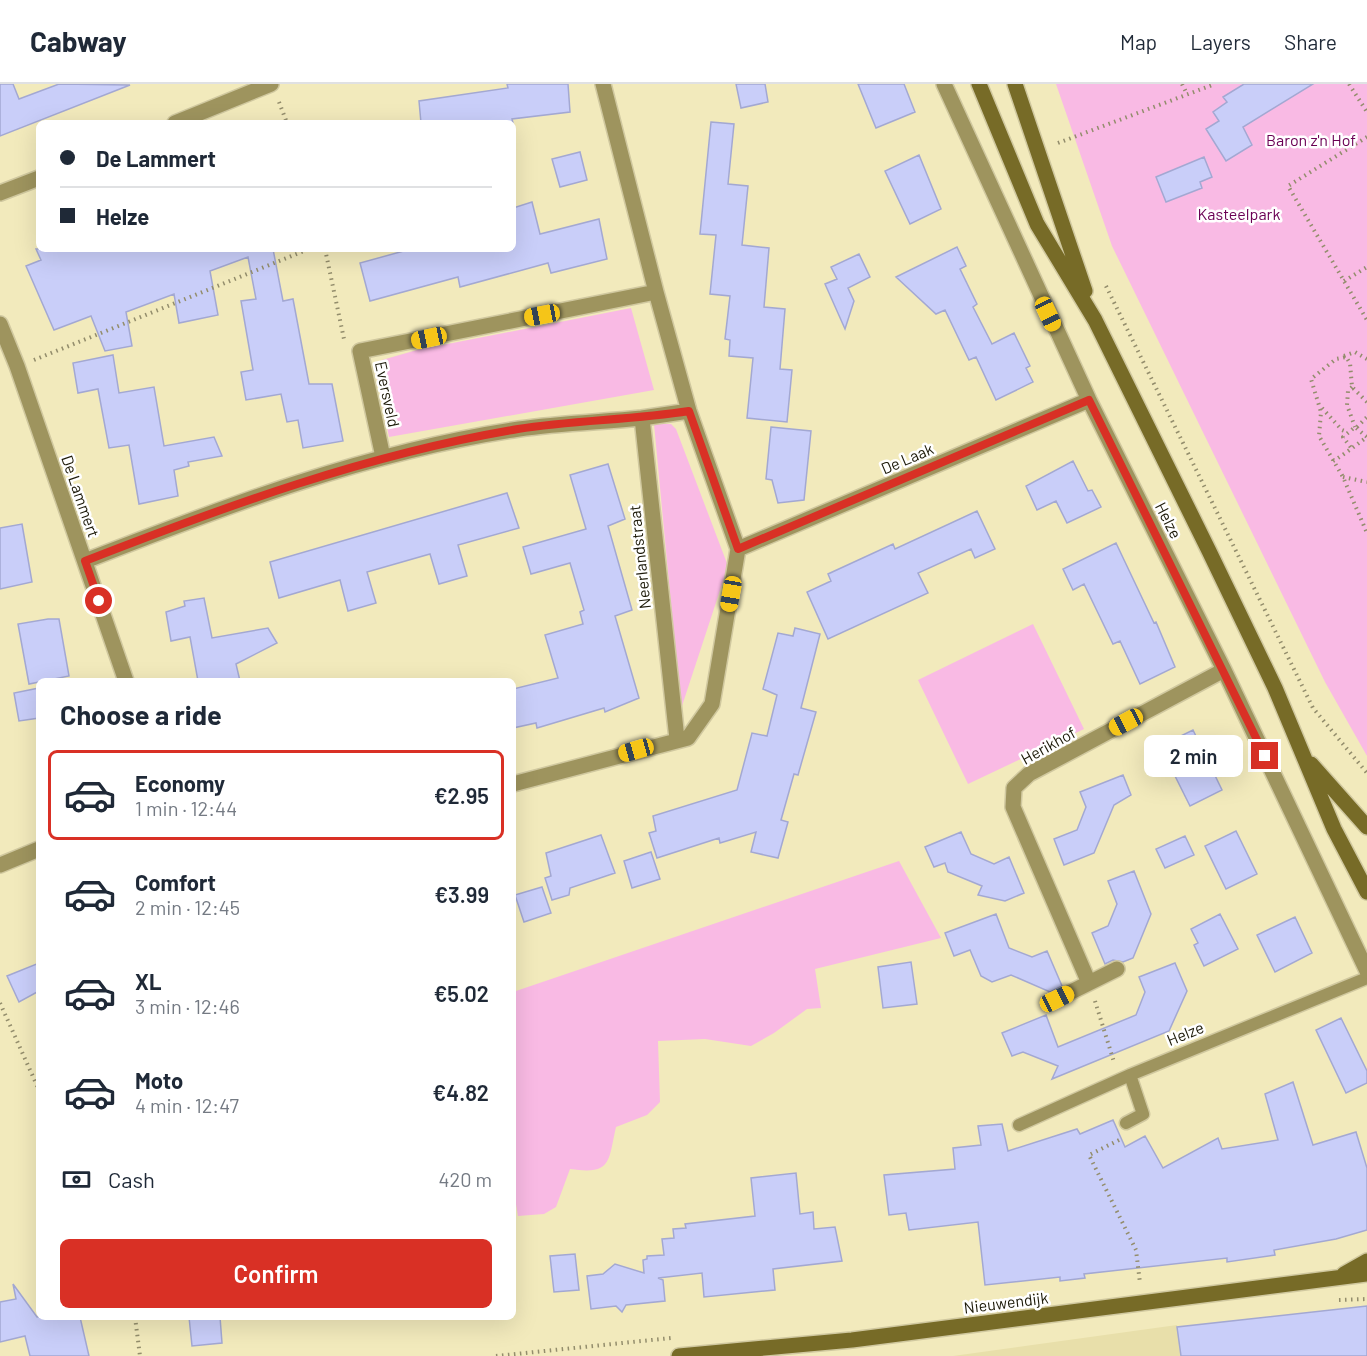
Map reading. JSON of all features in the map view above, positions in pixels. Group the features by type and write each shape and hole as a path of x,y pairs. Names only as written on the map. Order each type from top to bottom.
{"main road":[{"name":"Helze","path":"979,84 1037,225 1095,320 1215,561 1334,829 1367,892"},
{"name":"Helze","path":"1015,84 1095,320"},
{"name":"Helze","path":"1303,755 1367,827"},
{"name":"Nieuwendijk","path":"1338,1278 1367,1261"},
{"name":"Nieuwendijk","path":"679,1356 852,1340 1367,1274"}],"street":[{"path":"182,120 272,84"},
{"path":"516,783 677,739 688,738 712,704 738,549 689,411 603,84"},
{"name":"Helze","path":"944,84 1089,400 1224,670 1367,971"},
{"path":"0,194 36,179"},
{"name":"Eversveld","path":"382,457 360,351 656,292"},
{"name":"De Lammert","path":"0,324 17,366 125,678"},
{"name":"De Laak","path":"738,549 1089,400"},
{"path":"85,561 220,508 382,457 519,429 642,418 689,411"},
{"name":"Neerlandstraat","path":"642,418 677,739"},
{"name":"Herikhof","path":"1089,983 1013,807 1014,788 1029,774 1224,670"},
{"path":"0,865 36,850"},
{"path":"1057,999 1118,969"}],"lane":[{"name":"Helze","path":"1019,1125 1125,1078 1367,978"},
{"path":"1125,1078 1143,1114 1126,1123"}],"path":[{"path":"1182,84 1187,94"},
{"path":"1062,154 1058,143 1215,84"},
{"path":"1349,84 1367,112"},
{"path":"1367,137 1288,186 1367,320"},
{"path":"17,366 302,252"},
{"path":"326,252 344,343 360,351"},
{"path":"1344,281 1367,267"},
{"path":"1105,283 1313,708 1367,773"},
{"path":"1367,359 1355,352 1341,356 1311,379 1321,412 1319,436 1343,477 1367,534"},
{"path":"1341,356 1349,358 1352,387 1367,402"},
{"path":"1333,460 1367,437 1356,427 1347,405 1348,391 1352,387"},
{"path":"1318,398 1328,416 1347,432"},
{"path":"1352,449 1343,437 1367,417"},
{"path":"1343,477 1367,482"},
{"path":"1089,983 1125,1078"},
{"path":"0,1003 36,1083"},
{"path":"1126,1123 1128,1136 1089,1155 1136,1250 1140,1287"},
{"path":"135,1320 140,1356"}],"shaded area":[{"path":"1177,1325 1182,1356 953,1356"}],"green space":[{"name":"Kasteelpark","path":"1056,84 1367,84 1367,756 1325,682 1112,246"},
{"path":"631,308 654,390 389,437 375,369 382,360 417,350"},
{"path":"654,424 671,424 676,429 728,566 681,709"},
{"path":"1033,624 1084,729 968,784 918,680"},
{"path":"899,861 941,938 815,969 821,1008 807,1009 774,1033 751,1046 705,1039 658,1041 660,1102 647,1115 616,1127 609,1157 601,1168 570,1169 556,1207 544,1214 518,1216 516,1204 516,991"}],"building":[{"path":"0,84 13,84 19,99 59,84 130,85 36,120 0,136"},
{"path":"507,84 568,84 570,112 512,120 421,120 419,101 508,88"},
{"path":"736,84 765,84 768,102 741,108"},
{"path":"858,84 904,84 915,112 876,128"},
{"path":"1244,84 1313,84 1243,127 1252,145 1226,161 1206,129 1219,121 1213,112 1227,102 1223,97"},
{"path":"711,122 734,124 728,184 748,186 742,245 769,248 764,307 785,309 780,369 792,370 787,422 747,418 753,358 729,356 730,340 725,339 730,296 710,294 716,235 700,234"},
{"path":"580,152 587,180 560,187 552,159"},
{"path":"919,155 941,209 910,224 885,171"},
{"path":"1204,157 1212,177 1200,182 1202,188 1166,202 1156,177"},
{"path":"532,202 540,234 599,219 607,259 551,273 548,263 460,287 458,277 370,301 360,263 400,252 516,252 516,207"},
{"path":"957,247 966,266 960,269 977,304 973,307 992,344 1014,333 1030,366 1026,368 1033,382 996,400 976,357 969,360 945,310 936,314 896,277"},
{"path":"37,252 274,252 283,301 293,299 309,384 332,384 343,441 303,448 298,420 287,422 281,394 246,400 241,372 253,370 241,301 256,299 248,257 210,271 218,315 179,323 174,294 126,312 132,346 105,351 91,316 54,330 26,266 41,260"},
{"path":"859,254 870,277 848,288 854,301 845,329 825,284 837,279 831,267"},
{"path":"113,355 119,393 154,387 164,446 214,437 222,456 188,462 189,466 174,470 178,496 139,504 129,445 109,448 98,389 78,393 73,363"},
{"path":"771,427 811,431 804,500 778,503 772,480 766,479"},
{"path":"1073,461 1088,491 1092,490 1101,507 1067,523 1056,501 1037,510 1026,486"},
{"path":"608,464 625,519 608,526 632,610 615,616 639,698 605,712 604,708 537,728 536,723 516,727 516,688 558,678 545,635 583,624 580,612 584,610 570,563 531,574 523,547 586,529 570,475"},
{"path":"507,493 519,528 458,545 467,576 439,584 430,554 367,572 376,603 348,611 340,580 279,598 270,562"},
{"path":"977,511 995,549 975,558 971,549 918,573 928,593 828,639 807,592 831,581 828,574 893,544 895,549"},
{"path":"22,524 32,582 0,589 0,528"},
{"path":"1116,543 1154,623 1156,622 1175,667 1140,684 1120,641 1113,644 1084,584 1073,590 1063,569"},
{"path":"204,598 212,638 268,628 277,643 236,664 239,678 197,678 190,637 171,641 166,612 185,606 184,601"},
{"path":"59,619 69,676 36,678 36,683 29,684 18,624"},
{"path":"795,628 820,634 801,708 816,712 798,775 794,774 781,820 788,822 778,858 751,852 756,832 720,843 719,838 657,858 649,833 656,831 653,816 737,790 752,733 767,736 777,695 763,689 778,633 793,636"},
{"path":"36,689 36,718 19,721 14,693"},
{"path":"1193,730 1222,790 1190,806 1160,746"},
{"path":"1123,775 1131,795 1114,805 1094,853 1064,865 1054,839 1077,830 1086,807 1080,792"},
{"path":"1236,831 1257,874 1226,889 1205,846"},
{"path":"961,832 971,854 994,864 1009,857 1024,893 1005,901 978,895 982,886 948,872 945,863 934,867 925,847"},
{"path":"601,835 615,873 570,888 569,895 552,900 545,878 551,876 546,853"},
{"path":"1185,836 1194,855 1165,868 1156,849"},
{"path":"651,852 660,879 632,888 624,861"},
{"path":"1134,871 1151,914 1133,958 1123,962 1113,960 1105,964 1092,933 1108,926 1117,904 1108,881"},
{"path":"542,887 551,913 524,922 516,895"},
{"path":"996,914 1009,948 1032,957 1047,951 1062,986 1050,992 1011,975 992,982 981,976 970,950 954,956 945,933"},
{"path":"1220,914 1238,949 1204,966 1194,945 1198,943 1191,929"},
{"path":"1295,917 1312,953 1275,972 1257,935"},
{"path":"911,962 917,1004 883,1008 878,967"},
{"path":"1175,963 1187,991 1169,1031 1052,1079 1058,1066 1023,1052 1012,1056 1002,1033 1046,1015 1058,1047 1136,1015 1145,992 1139,977"},
{"path":"36,964 36,993 19,1002 7,976"},
{"path":"1341,1018 1367,1071 1367,1083 1346,1093 1316,1030"},
{"path":"1293,1082 1313,1145 1356,1132 1367,1168 1367,1230 1336,1239 1274,1250 1275,1255 1227,1262 1227,1258 1084,1274 1085,1278 1060,1281 1060,1277 985,1285 978,1222 909,1230 906,1213 889,1215 884,1175 955,1169 953,1148 981,1145 978,1126 1002,1124 1008,1151 1077,1129 1080,1134 1113,1120 1125,1147 1145,1136 1163,1168 1218,1138 1222,1149 1278,1140 1265,1094"},
{"path":"796,1173 800,1214 813,1212 814,1229 835,1227 842,1261 773,1269 775,1290 704,1297 702,1273 658,1278 663,1280 665,1301 626,1305 622,1312 616,1306 591,1309 587,1276 603,1274 615,1264 644,1273 643,1260 647,1259 647,1256 664,1255 662,1239 674,1238 673,1229 686,1228 685,1224 755,1216 751,1178"},
{"path":"575,1254 579,1290 554,1292 550,1256"},
{"path":"13,1284 36,1316 36,1320 81,1320 89,1356 30,1356 25,1336 0,1342 0,1302 16,1299"},
{"path":"1367,1306 1367,1356 1181,1356 1177,1327"},
{"path":"189,1320 220,1320 222,1343 192,1346"}],"route":[{"path":"99,601 85,561 220,508 382,457 519,429 642,418 689,411 738,549 1089,400 1265,756"}],"park label":[{"name":"Baron z'n Hof","path":"1311,139"}]}
